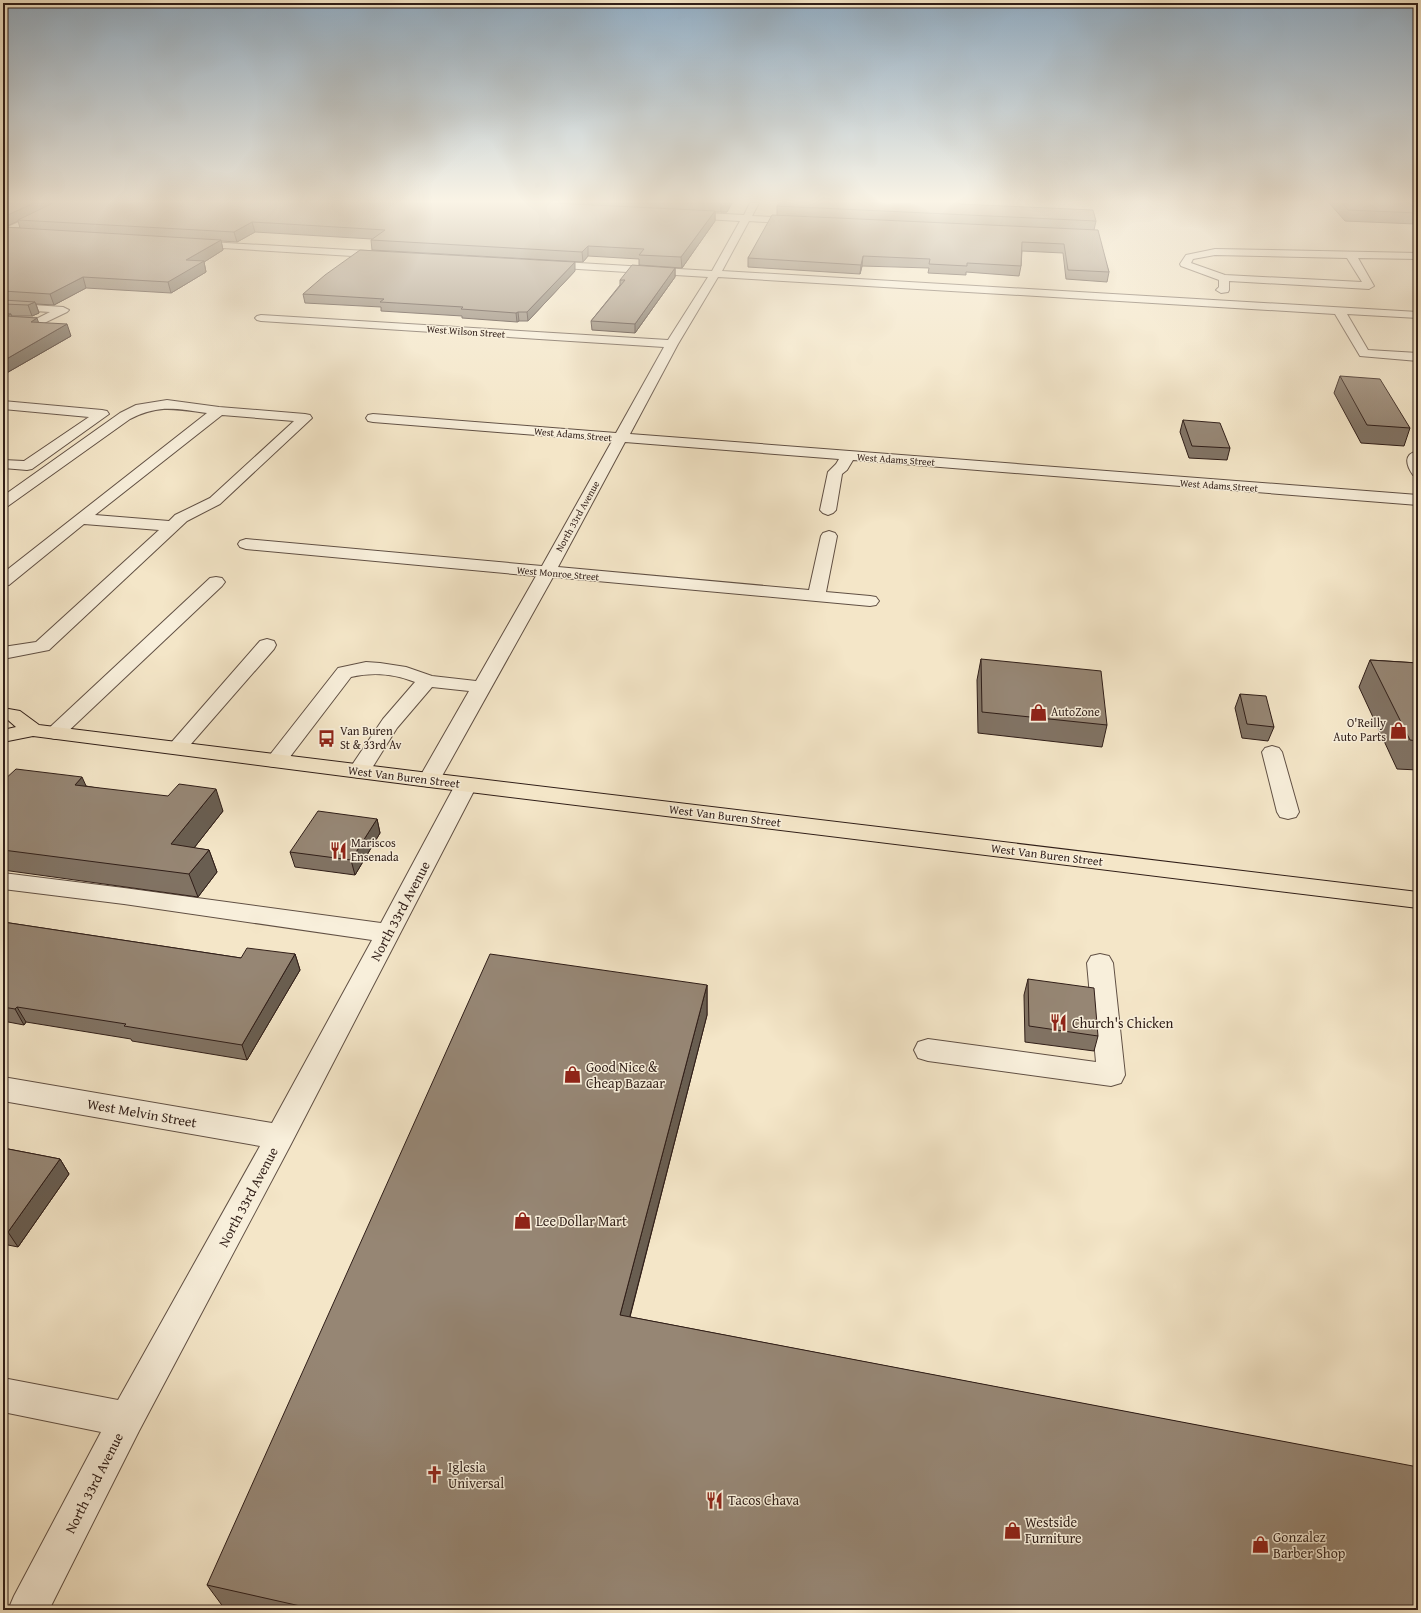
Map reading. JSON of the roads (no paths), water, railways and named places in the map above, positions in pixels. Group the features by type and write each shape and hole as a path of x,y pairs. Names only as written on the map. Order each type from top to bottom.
{"main road":[{"name":"West Van Buren Street","path":"3,714 13,715 33,730"},
{"name":"West Van Buren Street","path":"3,736 33,730 466,785 1418,900"}],"street":[{"name":"North 33rd Avenue","path":"429,780 547,572 672,344 712,278"},
{"path":"788,278 1418,315"},
{"path":"1208,303 1208,293 1224,290 1224,278"},
{"path":"1229,278 1369,286 1365,278"},
{"path":"3,306 63,310 40,322 3,320"},
{"path":"1338,310 1364,353 1418,357"},
{"name":"West Wilson Street","path":"261,318 672,344"},
{"path":"1346,323 1360,323"},
{"path":"3,503 125,416 141,408 167,404 219,411 305,418 215,501 181,518 42,646 3,653"},
{"path":"3,405 102,414 27,466 3,464"},
{"path":"3,581 194,429 219,411"},
{"name":"West Adams Street","path":"373,418 1418,500"},
{"path":"1418,455 1414,458 1414,465 1418,472"},
{"path":"828,510 835,472 842,467 848,456"},
{"path":"82,519 172,526"},
{"path":"816,597 829,536"},
{"name":"West Monroe Street","path":"246,544 870,601"},
{"path":"55,733 216,582"},
{"path":"177,748 267,645"},
{"path":"276,761 345,672 366,668 420,676 427,681 482,687"},
{"path":"359,771 388,725 407,700 427,681"},
{"path":"1272,752 1288,812"},
{"name":"North 33rd Avenue","path":"28,1610 127,1419 280,1137 466,785"},
{"path":"3,880 388,933"},
{"path":"928,1050 1111,1075 1100,963"},
{"name":"West Melvin Street","path":"3,1089 280,1137"},
{"path":"3,1395 127,1419"}],"place":[{"name":"AutoZone","path":"1038,712"},
{"name":"O'Reilly Auto Parts","path":"1399,730"},
{"name":"Van Buren St & 33rd Av","path":"327,738"},
{"name":"Mariscos Ensenada","path":"338,850"},
{"name":"Church's Chicken","path":"1059,1023"},
{"name":"Good Nice & Cheap Bazaar","path":"573,1075"},
{"name":"Lee Dollar Mart","path":"523,1221"},
{"name":"Iglesia Universal","path":"435,1475"},
{"name":"Tacos Chava","path":"715,1500"},
{"name":"Westside Furniture","path":"1012,1530"},
{"name":"Gonzalez Barber Shop","path":"1260,1545"}]}
